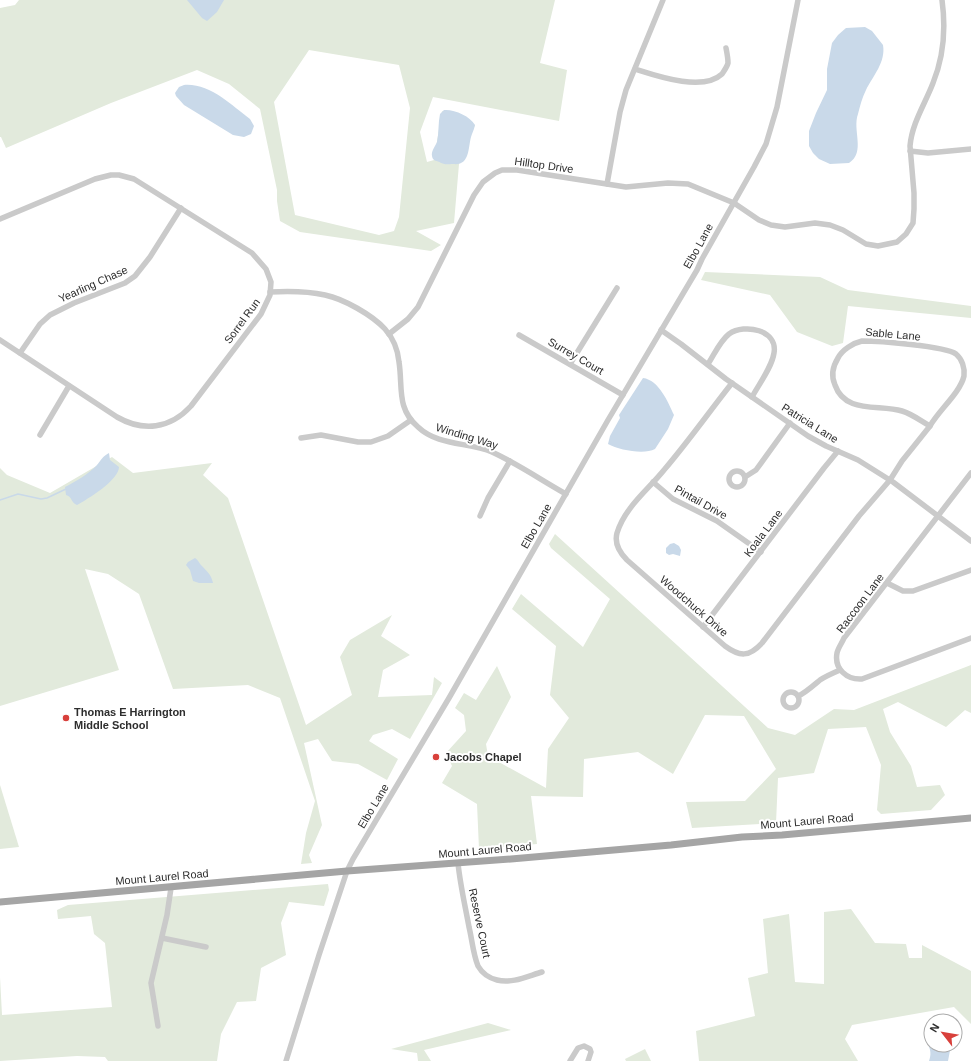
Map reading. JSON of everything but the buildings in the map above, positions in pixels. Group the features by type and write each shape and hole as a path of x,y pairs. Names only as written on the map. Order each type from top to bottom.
{"main road":[{"name":"Mount Laurel Road","path":"0,902 971,818"}],"street":[{"path":"607,184 626,90 663,0"},
{"name":"Elbo Lane","path":"286,1061 319,955 347,871 353,859 496,618 623,395 697,270 760,156 770,132 777,107 798,0"},
{"name":"Hilltop Drive","path":"389,334 408,319 418,307 478,188 488,176 510,170 626,187 668,182 694,185 734,203 759,220 771,225 785,227 823,224 837,228 860,241 872,245 891,244 897,242 906,234 913,223 914,193 910,151 912,131 934,82 943,48 945,34 942,0"},
{"path":"635,69 672,79 696,82 708,81 718,77 726,69 728,62 726,48"},
{"path":"910,151 928,153 971,149"},
{"name":"Sorrel Run","path":"0,219 95,179 111,175 119,175 134,179 246,249 257,257 266,269 271,282 268,302 261,314 191,406 181,415 169,422 149,427 129,423 106,411 0,340"},
{"name":"Yearling Chase","path":"20,353 40,324 50,315 74,303 125,283 135,276 150,257 180,208"},
{"path":"570,364 617,288"},
{"name":"Winding Way","path":"270,292 326,295 338,298 369,316 385,328 389,334 398,357 402,403 411,420 423,431 436,438 484,449 510,461 566,494"},
{"name":"Patricia Lane","path":"661,330 732,383 814,440 864,464 890,480 971,541"},
{"path":"708,364 725,338 732,332 752,330 763,332 768,335 774,344 774,355 770,365 752,396"},
{"name":"Surrey Court","path":"519,335 623,395"},
{"name":"Sable Lane","path":"890,480 902,461 930,426 956,392 962,381 964,369 959,357 955,353 938,349 862,341 856,342 839,355 833,370 833,381 837,390 844,399 860,406 904,411 930,426"},
{"name":"Woodchuck Drive","path":"732,383 678,454 636,501 622,524 616,538 618,547 627,560 703,627 734,652 744,654 754,651 766,639 859,516 890,480"},
{"path":"40,435 69,386"},
{"path":"301,438 321,434 358,442 371,442 388,436 411,420"},
{"path":"745,477 756,470 790,423"},
{"name":"Koala Lane","path":"703,627 838,451"},
{"path":"480,516 488,498 510,461"},
{"name":"Raccoon Lane","path":"840,670 837,653 841,643 971,473"},
{"name":"Pintail Drive","path":"653,482 673,499 717,521 760,552"},
{"path":"887,583 903,592 913,591 971,570"},
{"path":"798,696 822,679 840,670 847,676 862,679 971,638"},
{"name":"Reserve Court","path":"458,863 466,912 476,960 480,969 491,978 503,981 512,981 542,972"},
{"path":"158,1026 152,982 167,915 171,888"},
{"path":"162,938 206,947"},
{"path":"570,1061 578,1048 584,1046 590,1049 591,1052 588,1061"}],"shaded area":[{"path":"19,0 555,0 540,63 567,70 559,121 433,97 420,132 427,162 434,160 442,111 475,125 459,164 454,223 416,231 441,245 431,251 300,232 280,221 277,190 260,109 229,84 197,70 111,103 6,148 0,137 0,8 15,5","holes":["309,50 399,65 410,108 399,217 394,231 379,235 295,215 274,102"]},
{"path":"705,272 820,277 848,290 971,306 971,318 848,306 843,343 832,346 797,332 770,295 701,280"},
{"path":"112,457 133,473 212,463 203,475 228,498 306,725 352,695 340,657 350,640 392,615 381,636 410,655 383,670 378,697 432,695 434,677 442,683 410,739 392,729 373,735 369,741 398,759 387,780 358,764 332,761 318,739 304,743 322,825 309,855 312,863 301,864 306,833 315,801 280,698 248,685 173,689 139,594 108,574 85,569 119,670 0,706 0,468 7,475 50,493"},
{"path":"555,534 768,728 795,735 834,709 854,710 971,665 971,713 965,710 946,727 898,702 883,709 890,732 911,766 917,787 940,785 945,795 931,810 881,814 877,810 881,765 866,727 828,729 814,773 778,778 776,823 692,828 686,802 745,801 776,769 744,716 705,715 673,774 638,752 584,759 583,797 531,796 537,844 479,849 477,804 442,783 452,766 446,753 466,731 464,715 455,708 464,693 476,700 497,666 511,697 486,744 488,756 546,788 548,749 569,718 550,695 556,646 512,609 521,594 583,647 610,599 551,548 549,544"},
{"path":"0,785 19,847 0,849"},
{"path":"328,884 329,890 324,906 289,902 281,923 286,955 261,968 256,1001 237,1002 221,1034 217,1061 108,1061 105,1057 77,1056 0,1061 0,977 2,1015 112,1007 105,943 94,934 91,916 58,919 57,910 68,905"},
{"path":"851,909 875,943 906,944 909,958 922,958 922,945 971,971 971,1024 963,1016 963,1013 960,1013 954,1007 852,1025 845,1039 858,1061 699,1061 696,1031 755,1016 748,978 768,973 763,919 789,914 795,982 824,984 824,912"},
{"path":"488,1023 511,1030 424,1050 431,1061 418,1061 417,1053 391,1049"},
{"path":"645,1049 651,1061 626,1061 625,1059"}],"water":[{"path":"187,0 224,0 217,12 207,21 202,18"},
{"path":"865,27 872,31 883,45 883,57 862,99 856,127 858,140 857,153 849,163 830,164 819,159 813,153 809,146 809,131 827,90 827,69 832,43 846,28"},
{"path":"184,85 194,85 220,96 250,119 254,126 251,134 244,137 233,135 184,105 175,93 179,87"},
{"path":"444,110 461,114 475,125 467,155 463,162 459,164 444,164 434,160 433,158 432,152 438,139 440,114"},
{"path":"643,378 654,383 658,387 669,404 674,415 668,429 655,449 650,451 632,451 608,444 610,436 620,418 619,415"},
{"path":"109,453 110,460 119,467 114,478 95,494 77,505 75,504 66,495 65,487 90,471"},
{"path":"674,543 679,546 681,550 680,556 673,554 669,555 666,553 666,548 670,544"},
{"path":"195,558 209,574 213,583 199,583 193,581 190,570 186,565"},
{"path":"931,1053 950,1053 948,1061 929,1061"}],"waterway":[{"path":"0,500 18,494 41,499 47,498 66,489"}],"place":[{"name":"Thomas E Harrington Middle School","path":"66,718"},
{"name":"Jacobs Chapel","path":"436,757"}]}
